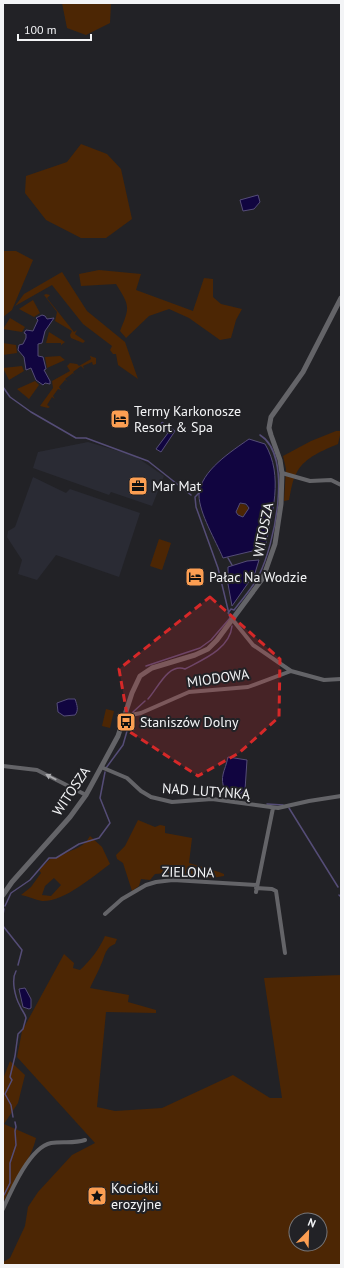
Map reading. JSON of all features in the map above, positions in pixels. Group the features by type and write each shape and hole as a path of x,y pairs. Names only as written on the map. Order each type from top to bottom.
{"street":[{"name":"WITOSZA","path":"3,894 70,817 86,795 118,736 132,693 140,676 147,670 195,655 208,649 217,640 263,578 272,558 281,504 282,473 269,428 271,417 303,372 341,298"},
{"path":"282,473 310,481 331,480 341,485"},
{"name":"MIODOWA","path":"232,619 253,645 291,671 324,680 341,679"},
{"name":"MIODOWA","path":"126,713 131,715 141,713 189,692 240,689 291,671"},
{"path":"3,766 38,770 86,795"},
{"name":"NAD LUTYNKĄ","path":"101,767 127,778 141,791 157,799 178,802 212,799 273,808 284,808 305,802 341,796"},
{"path":"256,888 273,808"},
{"name":"ZIELONA","path":"105,914 122,899 146,885 156,882 173,880 272,889 276,891 277,894 285,952"},
{"path":"3,1209 12,1189 31,1158 39,1150 51,1143 76,1143 85,1140"}],"highlighted area":[{"path":"210,597 280,659 279,717 239,753 198,776 130,732 119,669"}],"shaded area":[{"path":"62,3 111,3 110,23 86,35 67,28"},
{"path":"81,144 107,154 121,169 132,219 106,238 81,238 46,220 25,193 26,176 67,162"},
{"path":"258,195 260,202 254,209 243,211 240,200"},
{"path":"3,251 16,251 33,260 12,310 3,317"},
{"path":"99,270 141,274 136,290 193,311 204,278 213,279 213,297 221,304 242,309 236,320 231,338 220,340 189,318 169,309 149,316 126,338 120,331 126,317 127,307 124,297 116,284 81,286 79,274"},
{"path":"62,272 87,311 125,342 138,379 118,365 116,354 113,354 110,350 112,346 83,324 52,285 15,306 24,294"},
{"path":"44,295 50,295 47,298 74,332 77,330 75,334 85,341 83,343 71,338 70,335 72,331 55,321 57,312"},
{"path":"33,300 40,313 34,317 19,309"},
{"path":"42,315 47,319 54,318 45,331 42,343 38,344 38,356 43,357 46,369 44,370 50,381 50,384 45,383 43,385 36,380 31,368 26,370 24,357 18,350 19,345 23,344 26,338 26,334 24,333 26,330 33,331 38,320 36,318"},
{"path":"10,318 25,327 22,332 3,329"},
{"path":"49,332 65,342 61,345 61,343 46,343"},
{"path":"3,343 16,345 17,353 3,355"},
{"path":"60,356 65,360 47,368 45,357"},
{"path":"90,356 96,358 96,364 93,365 92,362 83,366 84,369 81,366 73,372 75,375 73,373 65,379 68,382 65,380 59,387 61,390 58,389 53,396 55,399 52,397 47,405 50,407 40,406 53,388 52,381 70,371 67,366 70,363 77,364 79,366 91,359"},
{"path":"22,366 24,371 9,380 3,368"},
{"path":"35,381 39,385 29,399 17,389"},
{"path":"162,422 175,431 161,452 156,449 168,433 159,427"},
{"path":"336,431 341,431 338,444 310,458 300,467 295,475 289,500 284,501 286,469 283,456 311,441"},
{"path":"249,439 265,444 271,456 274,469 275,495 265,548 223,558 205,518 199,495 205,478 218,462","holes":["240,503 246,504 249,508 243,517 238,515 236,512"]},
{"path":"88,442 135,456 164,476 152,506 111,492 109,495 33,468 38,452"},
{"path":"33,477 66,493 70,489 140,513 119,577 56,555 37,580 18,574 22,560 7,537 8,531 15,527"},
{"path":"244,504 247,505 247,515 240,516 237,515 236,508 237,505"},
{"path":"159,539 171,543 162,570 150,566"},
{"path":"259,560 255,573 232,606 228,584 228,567 247,561"},
{"path":"68,699 75,699 77,711 75,715 64,716 58,712 57,703"},
{"path":"106,709 114,711 110,728 102,726"},
{"path":"228,757 247,760 245,790 240,794 225,791 223,786 223,774"},
{"path":"138,820 155,827 160,825 165,826 165,833 192,838 189,863 219,872 224,874 224,876 212,878 176,875 172,877 168,873 155,874 150,880 141,879 139,886 132,891 123,863 117,859 116,855 125,846"},
{"path":"90,836 102,847 110,864 78,888 59,897 42,901 21,895 31,887 41,873 39,870 50,859 78,848","holes":["54,878 61,885 51,896 42,895 45,886"]},
{"path":"105,936 117,939 115,944 107,951 90,988 129,995 128,1002 156,1010 156,1013 106,1012 97,1107 115,1111 162,1108 233,1075 270,1098 282,1098 264,978 341,975 341,1265 3,1265 3,1262 10,1258 25,1226 28,1207 38,1192 72,1155 95,1143 17,1057 22,1031 64,954 74,963 73,968 80,970 100,945"},
{"path":"25,988 31,999 31,1008 29,1009 23,1007 19,989"},
{"path":"10,1061 25,1075 18,1103 4,1124 36,1138 26,1163 3,1203 3,1079"}],"waterway":[{"path":"3,387 10,397 31,412 76,438 86,438 148,461 191,495"},
{"path":"228,613 231,609 234,610 257,580 265,562 275,523 279,481 276,462 270,446 260,435"},
{"path":"146,666 200,648 211,640 230,618 218,568 196,507 195,497 199,493"},
{"path":"228,558 232,565"},
{"path":"148,699 168,673 179,668 185,669 207,658 221,647 230,634 232,626"},
{"path":"133,712 145,701"},
{"path":"106,768 123,745 131,717"},
{"path":"5,906 11,893 30,880 49,858 56,858 79,844 99,838 110,823 100,798 105,772"},
{"path":"267,804 283,805"},
{"path":"289,808 338,887"},
{"path":"3,915 4,909"},
{"path":"3,926 22,950 18,965"},
{"path":"13,1117 11,1105 5,1094 12,1080 10,1077 18,1034 23,1029 26,1018 15,993 14,979 16,971"},
{"path":"4,1195 10,1183 10,1163 16,1145 15,1122"}],"place":[{"name":"Termy Karkonosze Resort & Spa","path":"120,419"},
{"name":"Mar Mat","path":"138,486"},
{"name":"Pałac Na Wodzie","path":"195,577"},
{"name":"Staniszów Dolny","path":"126,722"},
{"name":"Kociołki erozyjne","path":"97,1196"}]}
